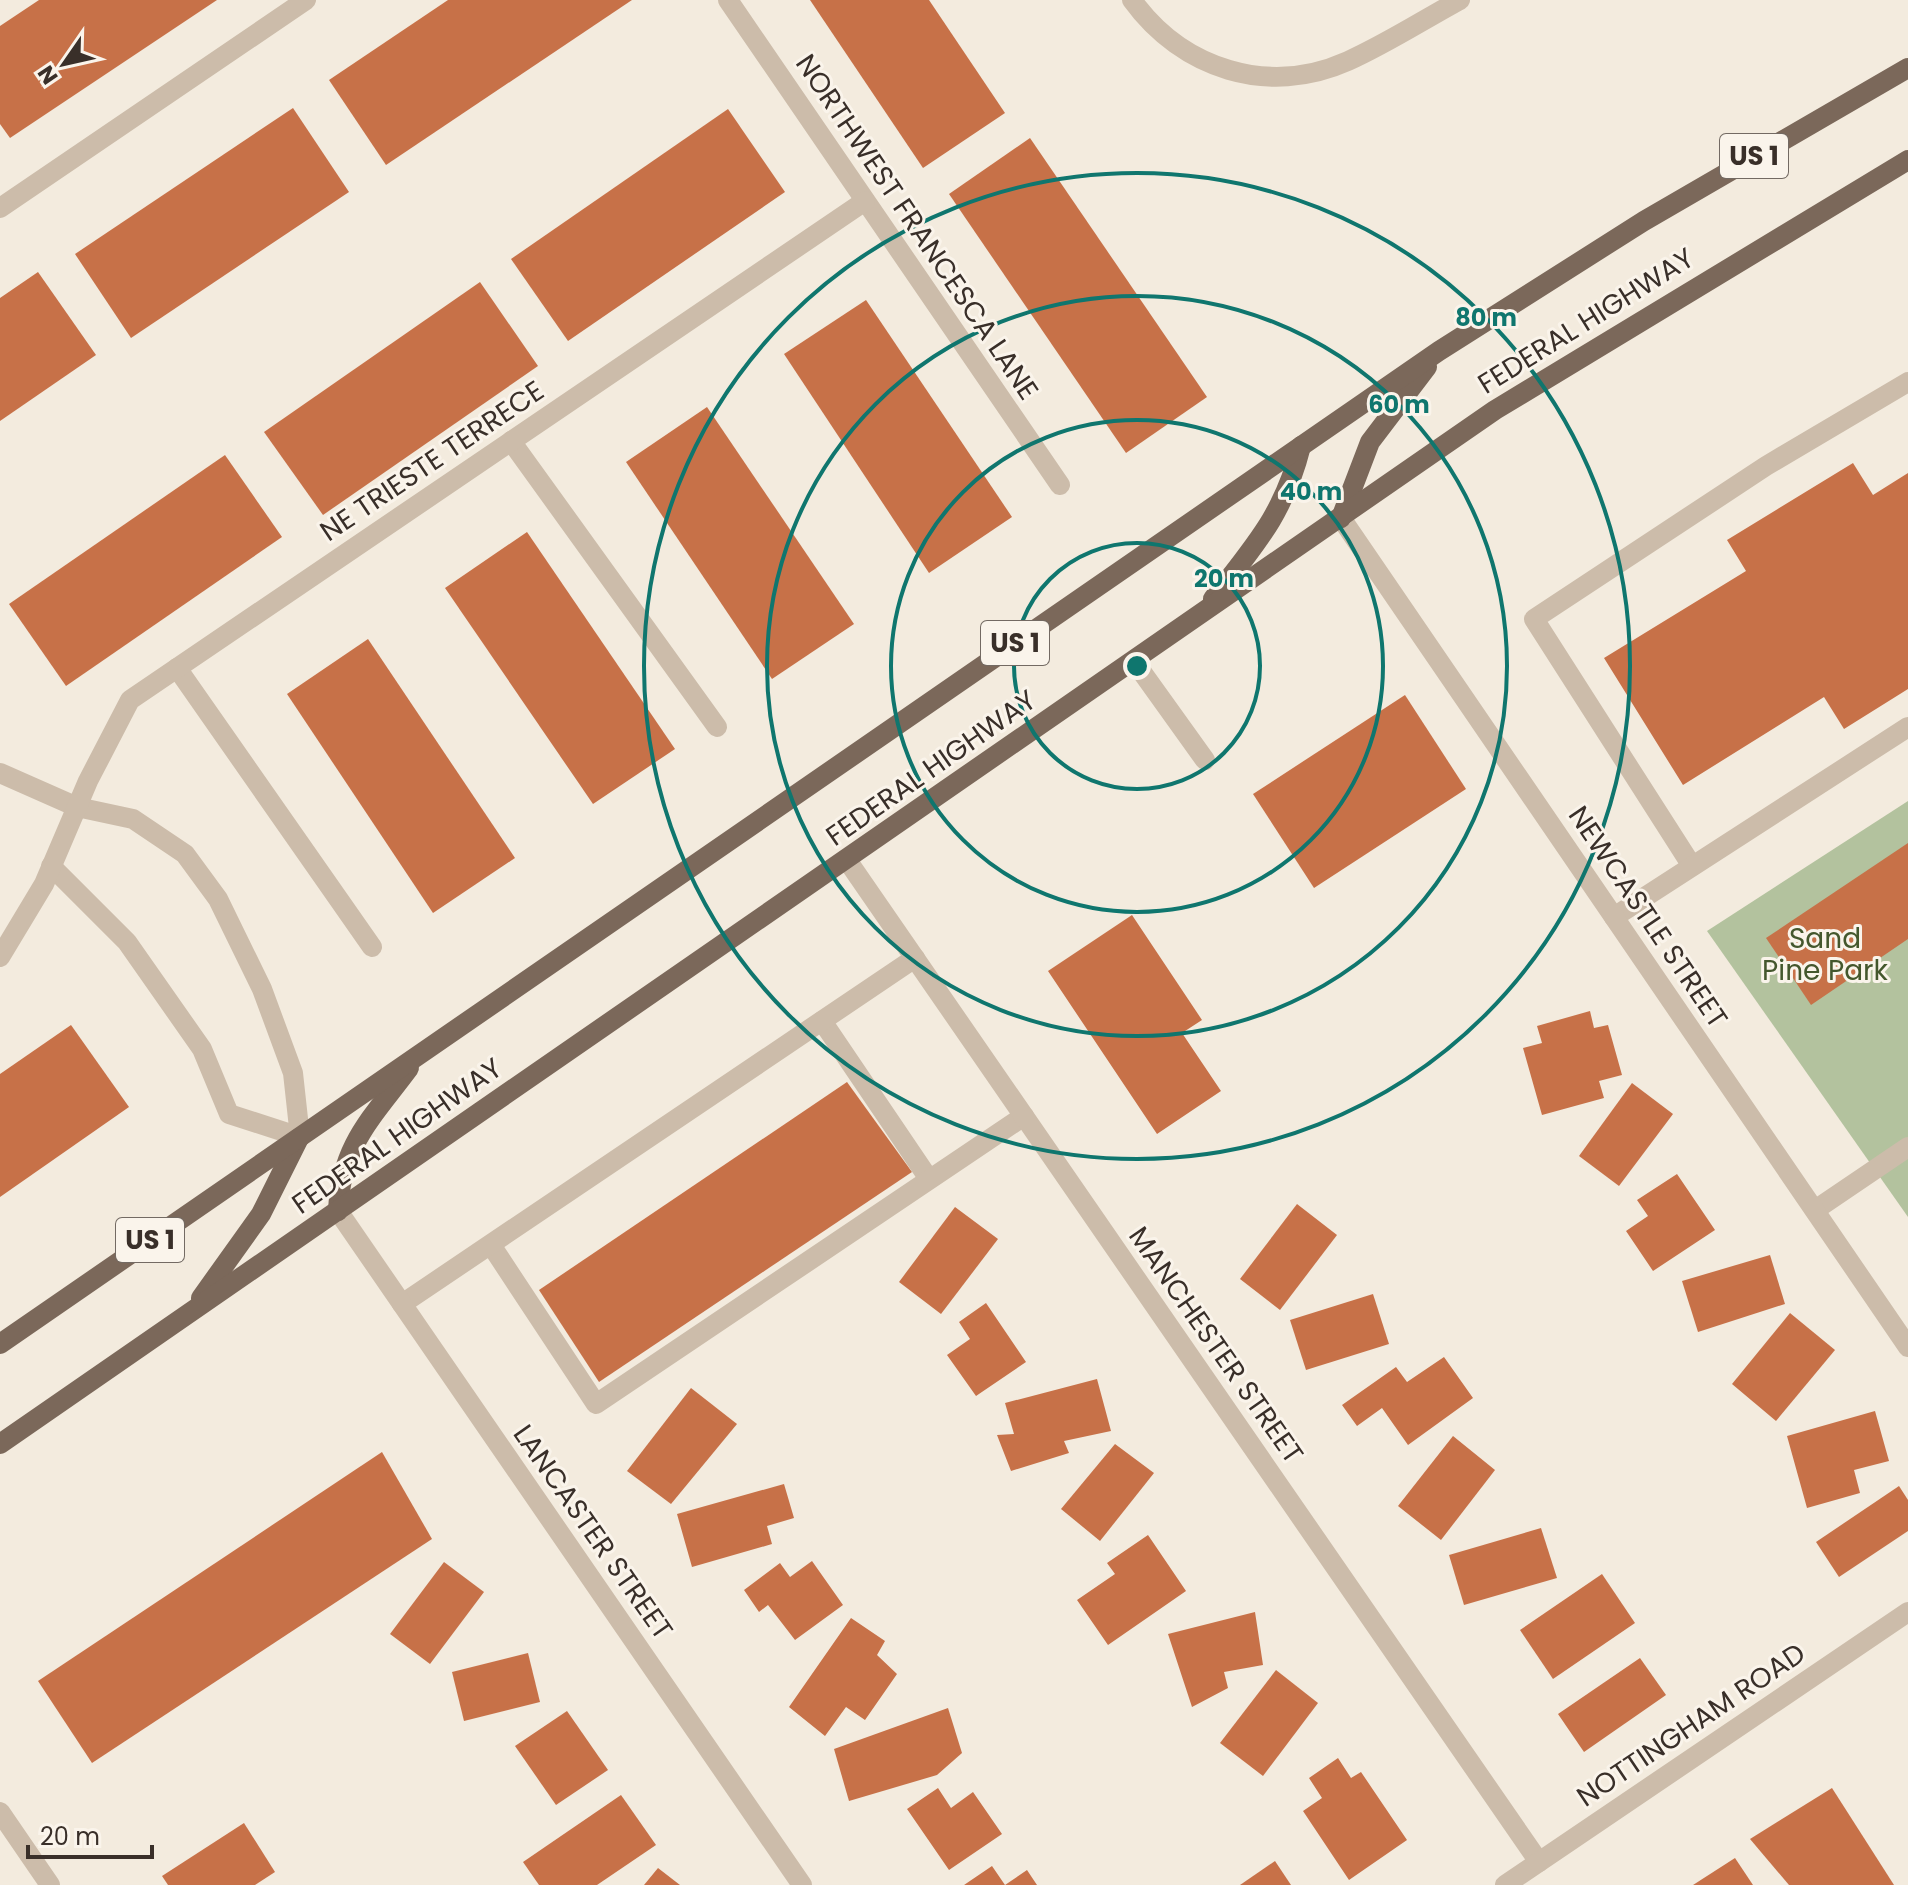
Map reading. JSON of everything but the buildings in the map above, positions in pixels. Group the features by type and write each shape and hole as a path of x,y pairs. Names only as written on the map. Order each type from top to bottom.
{"main road":[{"name":"FEDERAL HIGHWAY","path":"0,1344 1439,351 1644,221 1908,68"},
{"name":"FEDERAL HIGHWAY","path":"0,1444 1495,410 1908,160"},
{"path":"1341,518 1370,442 1439,351"},
{"path":"1201,615 1272,523 1290,487 1301,446"},
{"path":"338,1211 339,1178 351,1148 418,1055"},
{"path":"192,1311 261,1214 300,1137"}],"street":[{"path":"0,208 306,0"},
{"name":"NORTHWEST FRANCESCA LANE","path":"728,0 1060,485"},
{"path":"1132,0 1160,33 1192,56 1229,72 1269,78 1309,75 1347,62 1460,0"},
{"name":"NE TRIESTE TERRECE","path":"0,957 51,866 130,700 865,201"},
{"path":"1692,866 1534,619 1766,466 1908,382"},
{"path":"511,441 717,727"},
{"name":"NEWCASTLE STREET","path":"1341,518 1908,1347"},
{"path":"1134,661 1205,760"},
{"path":"177,668 372,947"},
{"path":"1614,917 1908,727"},
{"path":"0,773 77,807 133,819 185,854 218,899 262,989 293,1073 300,1137 229,1114 202,1049 127,942 51,866"},
{"name":"MANCHESTER STREET","path":"847,860 1539,1862"},
{"path":"402,1304 915,958"},
{"path":"822,1021 929,1179"},
{"path":"491,1245 596,1404 1024,1116"},
{"path":"1815,1210 1908,1147"},
{"name":"LANCASTER STREET","path":"338,1211 802,1885"},
{"name":"NOTTINGHAM ROAD","path":"1505,1885 1908,1612"},
{"path":"0,1812 50,1885"}],"green space":[{"name":"Sand Pine Park","path":"1908,801 1908,1217 1707,931"}]}
